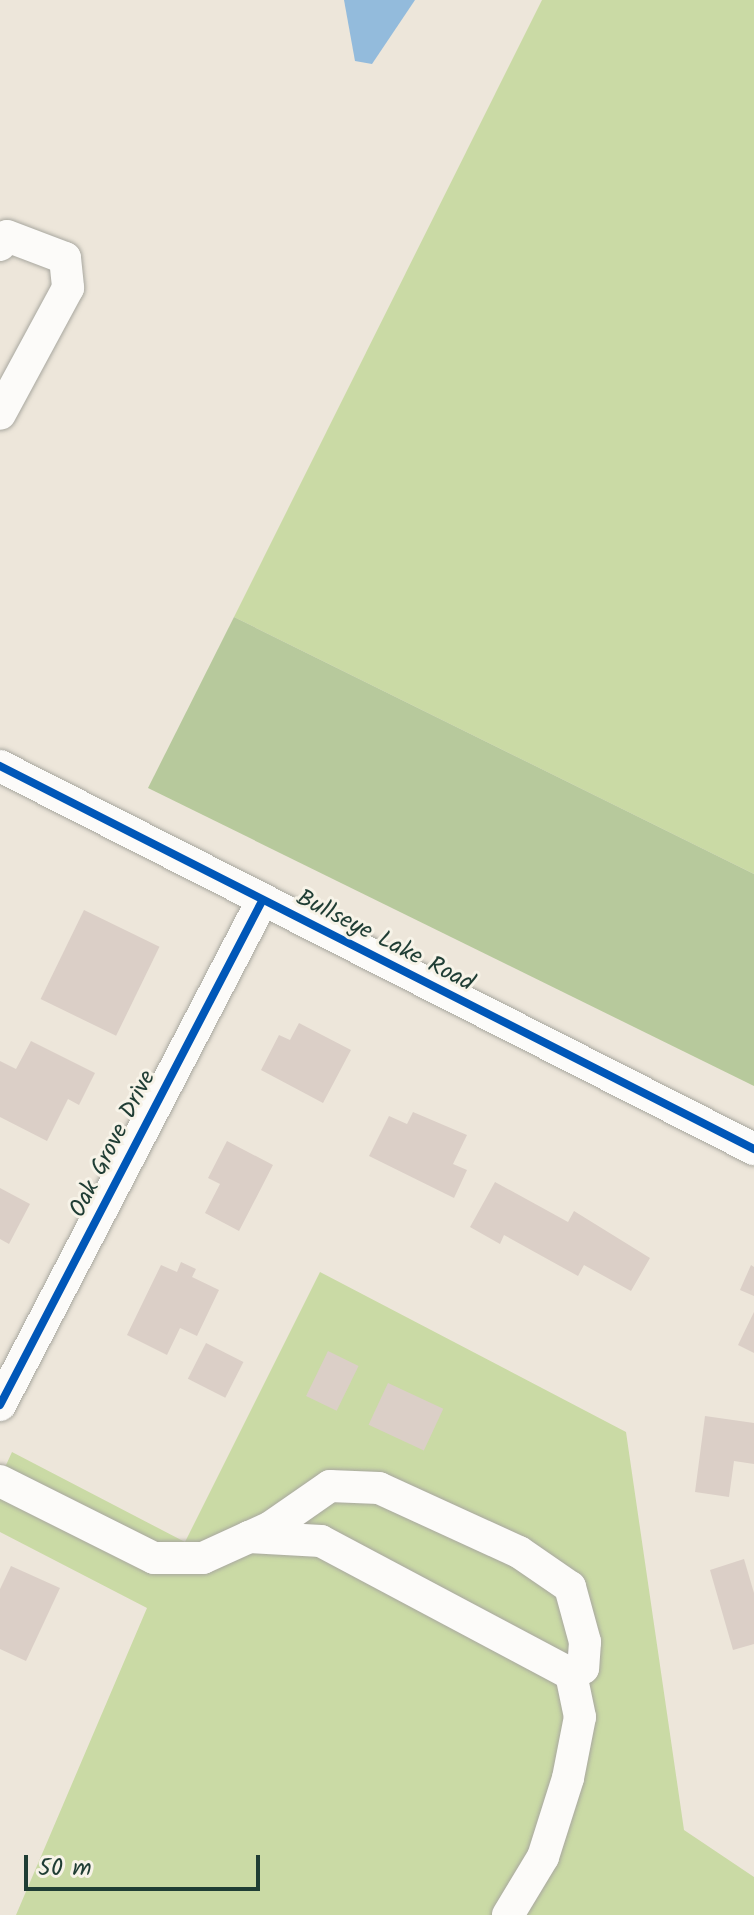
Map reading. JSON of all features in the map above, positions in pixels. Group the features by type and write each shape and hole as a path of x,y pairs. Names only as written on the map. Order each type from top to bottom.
{"street":[{"path":"0,245 7,236 65,258 68,288 0,414"},
{"name":"Bullseye Lake Road","path":"0,766 754,1149"},
{"name":"Oak Grove Drive","path":"0,1405 262,901"},
{"path":"0,1481 154,1558 203,1558 249,1537 330,1486 379,1488 519,1552 570,1587 585,1642 583,1668 571,1674"},
{"path":"249,1537 321,1541 571,1674"},
{"path":"508,1915 543,1857 568,1778 580,1717 571,1674"}],"green space":[{"path":"542,0 754,0 754,874 234,617"},
{"path":"234,617 754,874 754,1086 148,788"},
{"path":"320,1272 626,1432 684,1830 754,1877 754,1915 16,1915 147,1608 0,1532 0,1478 12,1452 185,1542"}],"water":[{"path":"344,0 415,0 372,64 355,61"}],"building":[{"path":"84,910 159,947 116,1036 41,999"},
{"path":"299,1023 351,1050 323,1103 261,1070 279,1035 290,1040"},
{"path":"31,1041 95,1073 79,1105 68,1099 47,1141 0,1117 0,1061 16,1069"},
{"path":"413,1112 467,1135 453,1164 467,1170 454,1198 369,1156 389,1116 407,1124"},
{"path":"227,1141 273,1165 239,1231 205,1213 220,1184 208,1178"},
{"path":"495,1182 568,1222 574,1211 650,1258 631,1291 584,1265 578,1276 504,1235 500,1244 470,1227"},
{"path":"0,1188 30,1204 9,1244 0,1239"},
{"path":"181,1262 196,1269 192,1277 219,1290 197,1336 180,1328 167,1355 127,1335 161,1265 177,1272"},
{"path":"751,1265 754,1267 754,1296 740,1290"},
{"path":"754,1312 754,1353 738,1345"},
{"path":"206,1343 243,1362 225,1398 188,1379"},
{"path":"328,1351 359,1366 337,1411 306,1396"},
{"path":"388,1383 443,1409 424,1450 369,1425"},
{"path":"705,1416 754,1423 754,1464 734,1461 729,1497 695,1492"},
{"path":"744,1559 754,1593 754,1644 733,1650 710,1570"},
{"path":"11,1566 60,1588 26,1661 0,1649 0,1589"}],"cycle path":[{"path":"0,766 754,1149"},
{"path":"0,1405 262,901"}]}
